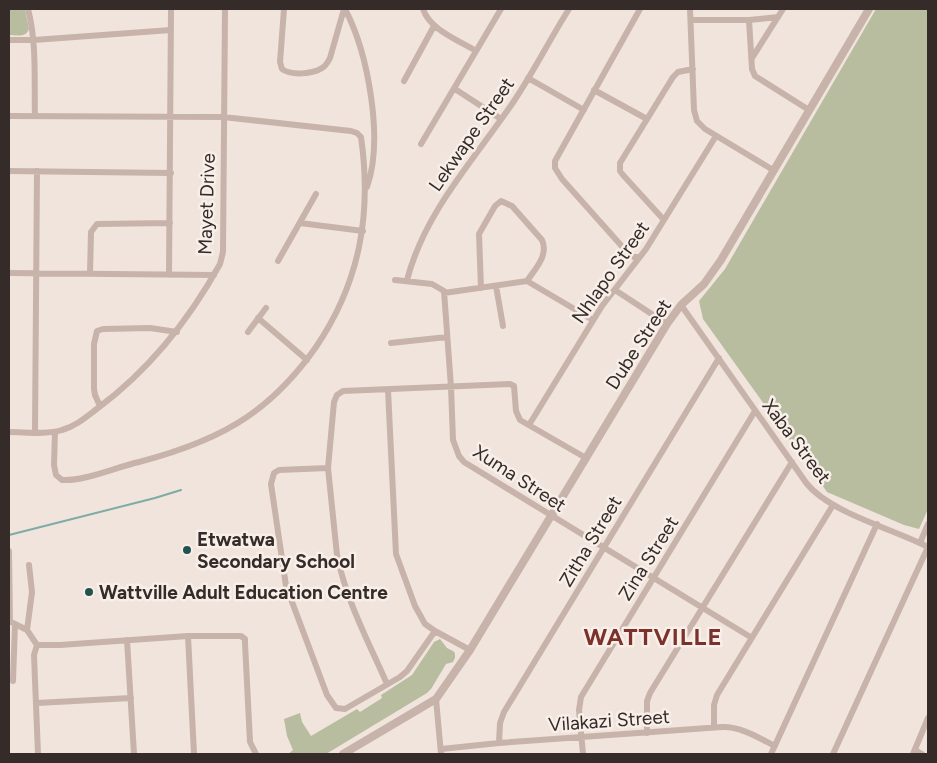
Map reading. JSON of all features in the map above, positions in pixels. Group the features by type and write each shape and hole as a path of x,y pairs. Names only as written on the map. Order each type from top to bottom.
{"street":[{"path":"28,9 34,40 35,116"},
{"path":"169,275 171,9"},
{"name":"Mayet Drive","path":"9,432 55,432 76,424 127,386 177,332 220,264 223,252 224,9"},
{"path":"284,9 280,62 282,69 291,73 316,70 326,65 330,58 344,9"},
{"path":"344,9 353,24 362,48 367,70 373,118 374,139 371,177 366,191"},
{"path":"423,9 427,19 434,26 476,51"},
{"path":"421,144 501,9"},
{"name":"Lekwape Street","path":"407,280 412,260 433,218 468,163 501,119 528,78 568,9"},
{"path":"638,257 634,257 627,252 562,179 555,168 555,161 640,9"},
{"path":"690,9 696,118 700,125 716,136 774,170"},
{"path":"752,59 783,9"},
{"name":"Dube Street","path":"436,700 470,650 667,324 681,305 704,284 718,264 869,9"},
{"path":"690,20 749,20 778,17"},
{"path":"749,20 752,69 755,76 809,110"},
{"path":"404,81 434,26"},
{"path":"9,40 34,40 171,30"},
{"path":"664,220 620,171 620,163 673,77 678,72 693,69"},
{"path":"528,78 584,110"},
{"path":"455,89 501,119"},
{"path":"594,90 647,119"},
{"path":"9,116 223,117 357,133 361,137 366,191 363,231 354,272 332,324 307,360 285,385 247,417 200,442 169,454 81,478 62,480 58,478 55,472 55,432"},
{"name":"Nhlapo Street","path":"529,425 602,306 646,249 716,136"},
{"path":"9,171 171,173"},
{"path":"35,432 37,171"},
{"path":"278,261 316,194"},
{"path":"481,288 480,234 495,206 502,202 512,206 545,245 542,258 527,281"},
{"path":"90,274 91,232 97,224 170,223"},
{"path":"300,223 363,231"},
{"path":"9,273 214,275"},
{"path":"394,280 432,284 442,289 444,293 527,281 593,320"},
{"path":"496,286 503,326"},
{"path":"615,290 667,324"},
{"name":"Xuma Street","path":"444,293 453,440 459,456 464,462 752,638"},
{"name":"Xaba Street","path":"681,305 816,494 833,504 928,547"},
{"path":"248,332 266,308"},
{"path":"258,318 307,360"},
{"path":"100,406 94,389 95,336 97,331 104,329 150,328 177,332"},
{"path":"391,343 447,337"},
{"name":"Zitha Street","path":"499,743 500,723 504,712 719,358"},
{"path":"387,684 360,622 340,568 328,468 335,398 343,392 505,383 513,385 515,390 518,417 586,458"},
{"path":"388,390 396,554 425,624 434,631 470,650"},
{"name":"Zina Street","path":"583,754 579,703 581,697 755,411"},
{"path":"647,733 648,698 792,462"},
{"path":"328,468 279,470 274,474 271,484 286,586 327,695 334,706 341,710 349,707 407,672 434,631"},
{"path":"714,727 714,701 833,504"},
{"path":"771,754 877,524"},
{"path":"920,543 928,524"},
{"path":"834,754 928,547"},
{"path":"9,551 14,682"},
{"path":"26,630 32,592 29,565"},
{"path":"11,622 26,630 36,645 34,655 38,754"},
{"path":"36,645 188,636 236,635 243,637 246,643 250,742 256,754"},
{"path":"188,636 194,754"},
{"path":"127,640 134,754"},
{"path":"37,703 131,698"},
{"path":"343,754 436,700 441,752"},
{"path":"922,754 914,752 928,718"},
{"name":"Vilakazi Street","path":"441,752 499,743 714,727 733,728 775,746"}],"green space":[{"path":"9,9 25,9 29,29 26,34 9,35"},
{"path":"876,9 928,9 928,509 919,529 904,525 827,492 703,319 699,301 725,269"},
{"path":"440,639 447,648 455,653 455,658 453,662 446,664 427,693 326,754 288,754 293,750 287,736 284,719 300,713 302,722 311,736 357,709 360,712 382,698 381,695 412,675 434,642"}],"waterway":[{"path":"9,535 181,490"}],"place":[{"name":"Etwatwa Secondary School","path":"187,550"},
{"name":"Wattville Adult Education Centre","path":"89,592"}],"district":[{"name":"WATTVILLE","path":"653,637"}]}
